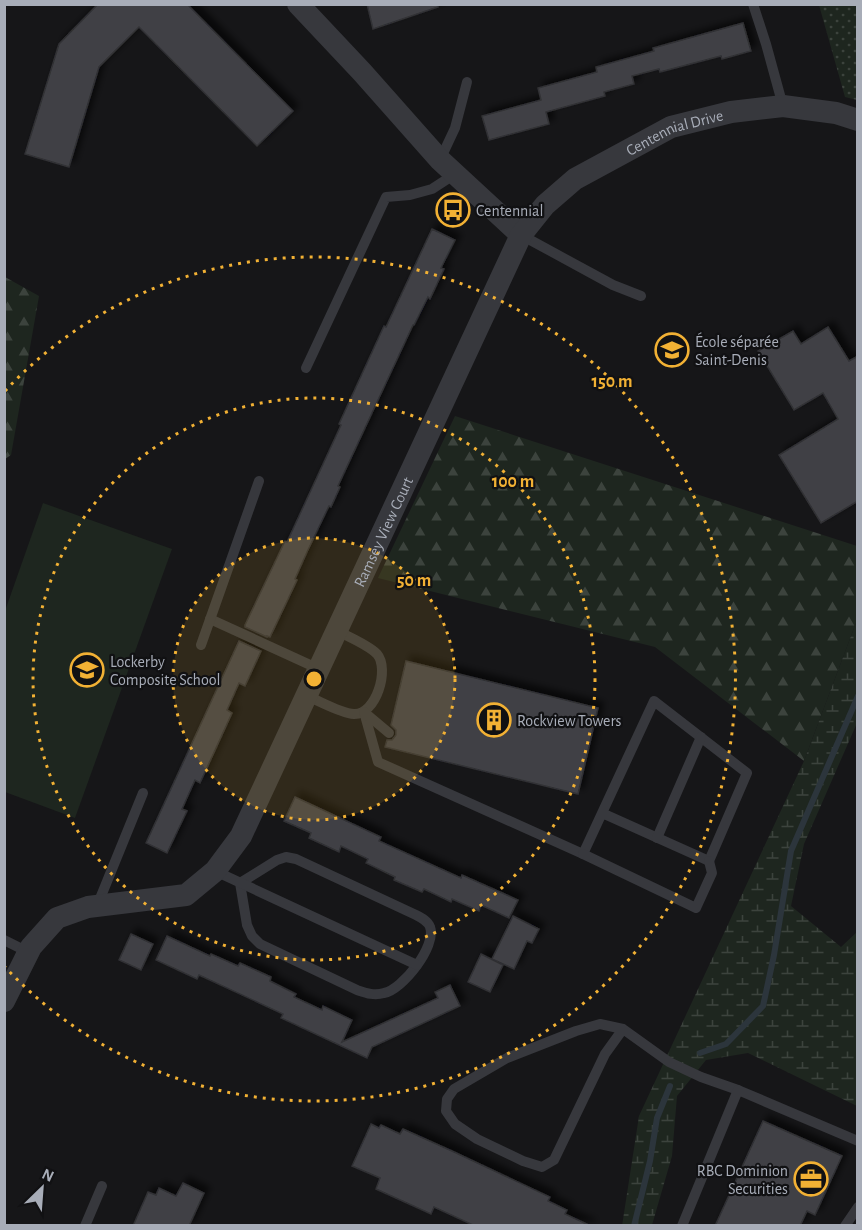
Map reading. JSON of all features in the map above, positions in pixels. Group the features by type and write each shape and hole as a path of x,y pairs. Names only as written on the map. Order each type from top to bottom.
{"street":[{"path":"298,4 447,167 521,235"},
{"name":"Centennial Drive","path":"521,235 545,205 575,178 671,127 731,112 783,106 836,114 858,120"},
{"name":"Ramsey View Court","path":"4,1001 31,947 57,918 88,907 186,895 215,871 241,836 521,235"}],"lane":[{"path":"753,4 783,106"},
{"path":"306,368 386,197 411,195 432,189 447,167 467,82"},
{"path":"521,235 613,285 641,296"},
{"path":"201,645 259,481"},
{"path":"210,619 319,669"},
{"path":"307,696 354,714 364,712 373,702 382,677 382,662 377,654 337,631"},
{"path":"364,712 378,762 583,854 696,908 712,873 709,861 747,772 654,701 583,854"},
{"path":"364,712 389,733"},
{"path":"657,838 701,737"},
{"path":"97,906 143,793"},
{"path":"602,813 709,861"},
{"path":"286,857 296,859 425,921 430,927 431,934 427,950 396,989 373,995 357,990 260,944 252,936 247,925 240,883 277,860 286,857"},
{"path":"215,871 417,965"},
{"path":"4,940 28,952"},
{"path":"623,1029 605,1053 554,1160 542,1167 523,1161 477,1139 454,1124 446,1111 447,1099 454,1089 507,1058 600,1024 623,1029 669,1062 702,1077 858,1141"},
{"path":"682,1226 738,1090"},
{"path":"85,1226 102,1186"},
{"path":"845,1226 858,1207"}],"green space":[{"path":"819,5 857,5 857,100 845,97"},
{"path":"5,277 39,296 11,455 5,459"},
{"path":"455,416 857,546 857,620 804,761 655,647 378,578"},
{"path":"43,503 172,549 75,818 5,792 5,611"},
{"path":"857,620 857,723 804,844 791,906 841,947 857,932 857,1106 748,1053 706,1060 677,1096 672,1156 652,1225 622,1226 639,1116 804,761"}],"building":[{"path":"98,4 187,4 293,111 257,146 139,27 99,67 69,167 25,154 59,44"},
{"path":"367,4 437,4 438,7 373,29"},
{"path":"743,23 751,51 722,59 721,56 660,72 659,69 632,76 634,84 604,92 605,96 546,112 549,124 489,140 482,116 541,100 538,88 597,72 596,67 654,51 653,48"},
{"path":"432,229 455,240 441,268 444,269 430,299 428,297 413,325 338,486 340,487 331,507 329,506 307,552 295,579 297,580 270,637 267,637 245,625 285,541 287,542 384,326 386,327"},
{"path":"828,327 849,361 858,356 858,501 821,523 779,455 838,419 823,393 794,410 758,351 793,331 801,344"},
{"path":"239,641 261,651 245,686 239,683 227,710 232,713 200,783 195,780 182,809 187,811 167,853 146,843"},
{"name":"Rockview Towers","path":"406,661 598,708 578,794 385,747 387,740 392,740 396,735 396,730 391,725"},
{"path":"295,797 381,837 379,841 461,878 462,875 518,900 509,918 481,905 479,911 452,899 451,902 424,889 422,892 394,880 395,877 366,863 368,859 341,846 339,852 309,838 311,833 284,821"},
{"path":"513,916 539,929 532,943 527,941 514,969 492,959"},
{"path":"131,934 153,944 141,970 119,960"},
{"path":"167,936 210,956 211,954 238,966 240,963 271,977 270,981 296,994 294,997 322,1010 323,1006 352,1020 342,1042 438,998 435,992 450,985 460,1006 372,1047 367,1058 281,1018 283,1014 199,975 197,979 156,960"},
{"path":"481,954 503,965 490,992 468,982"},
{"path":"763,1121 842,1156 815,1215 807,1211 800,1226 715,1226"},
{"path":"371,1124 379,1128 381,1125 400,1134 403,1129 452,1151 550,1197 548,1201 567,1210 565,1214 591,1226 475,1226 434,1207 431,1214 376,1189 380,1178 352,1166"},
{"path":"183,1183 204,1193 189,1226 133,1226 148,1192 156,1195 159,1188 176,1196"}],"waterway":[{"path":"700,1053 726,1044 763,1006 791,851 858,696"},
{"path":"634,1226 650,1161 657,1118 670,1086"}],"place":[{"name":"Centennial","path":"453,210"},
{"name":"École séparée Saint-Denis","path":"672,350"},
{"name":"Lockerby Composite School","path":"87,670"},
{"name":"Rockview Towers","path":"494,720"},
{"name":"RBC Dominion Securities","path":"811,1179"}]}
